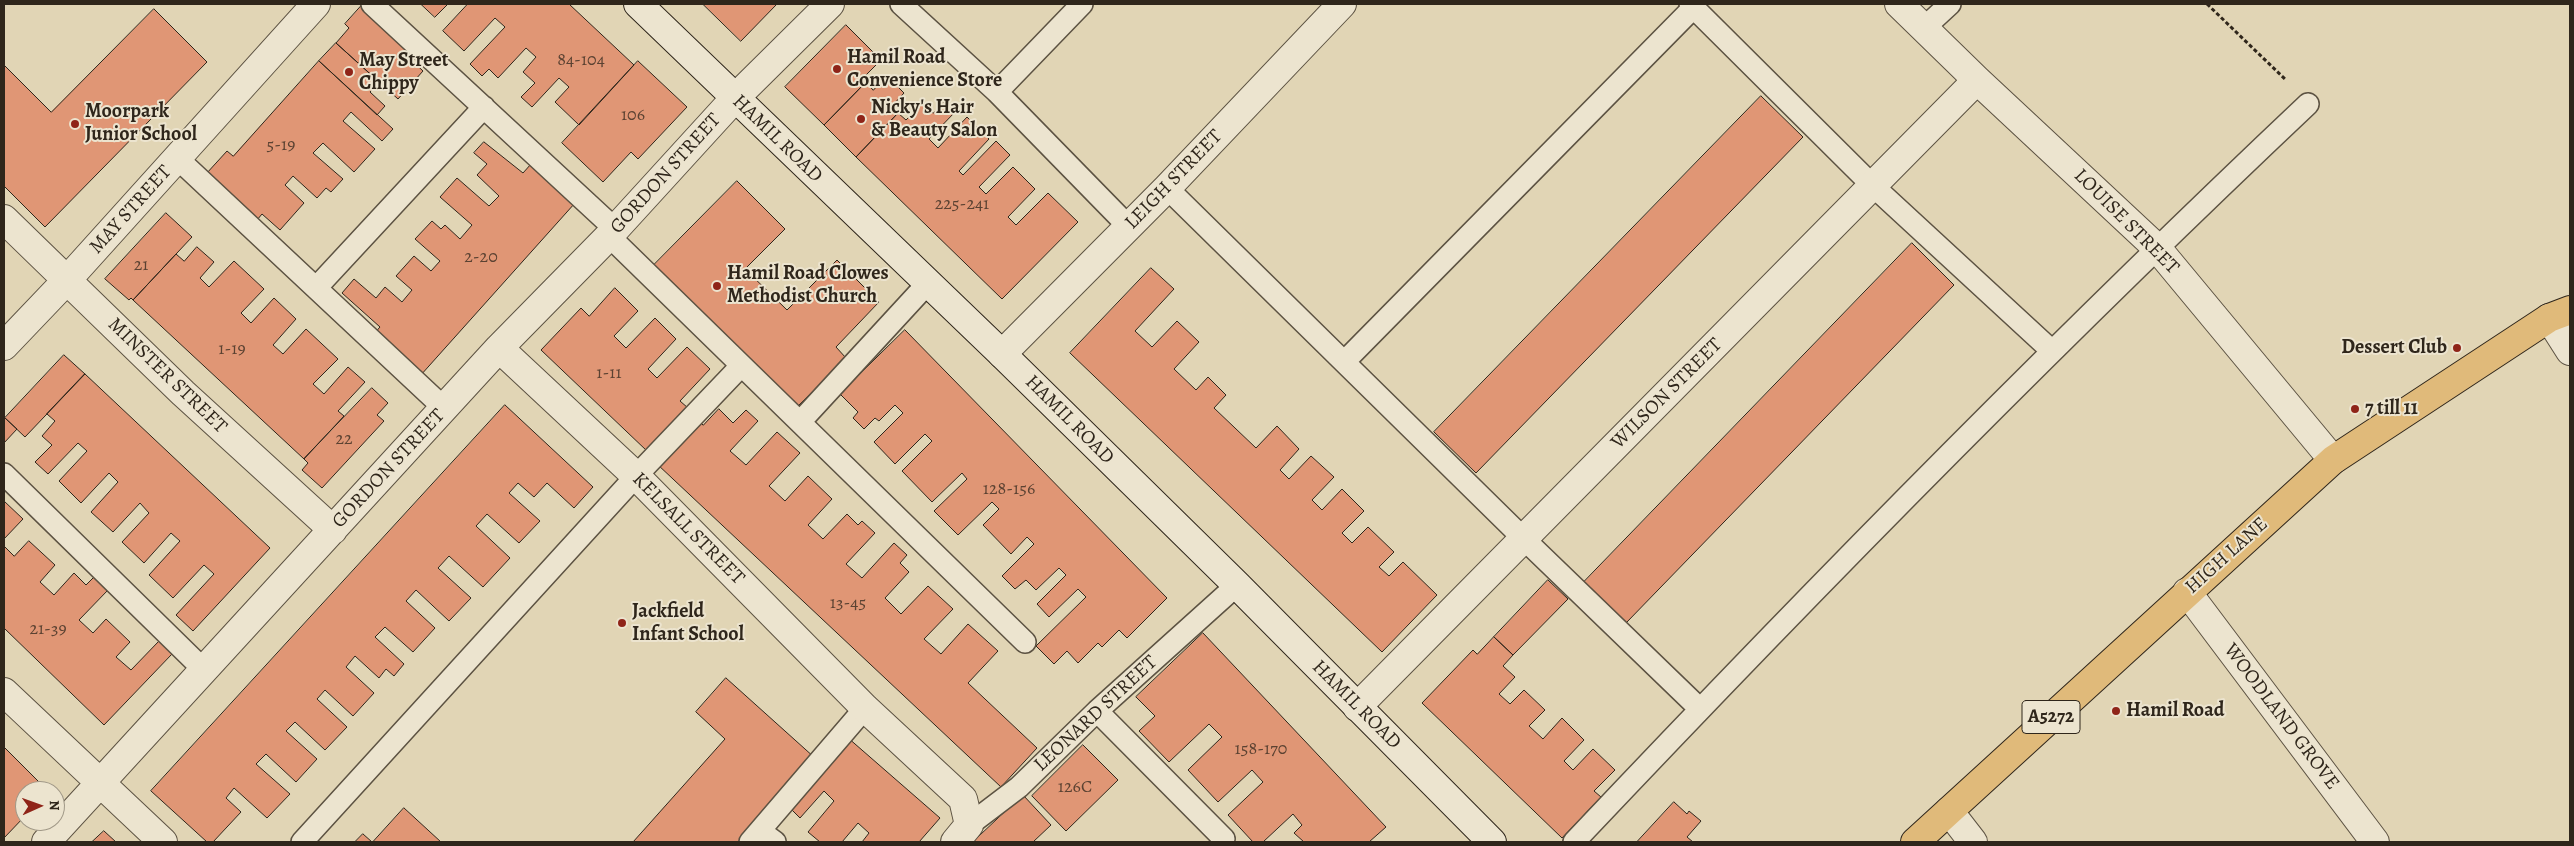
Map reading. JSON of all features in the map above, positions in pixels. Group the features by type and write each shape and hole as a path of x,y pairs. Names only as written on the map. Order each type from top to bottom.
{"main road":[{"name":"HIGH LANE","path":"1915,842 2334,460 2560,314"}],"street":[{"name":"MAY STREET","path":"4,346 67,280 316,4"},
{"name":"HAMIL ROAD","path":"638,4 1002,354 1237,585 1492,842"},
{"name":"GORDON STREET","path":"46,842 499,348 612,233 735,98 830,4"},
{"name":"LEIGH STREET","path":"1002,354 1167,188 1342,4"},
{"name":"LOUISE STREET","path":"1899,4 1977,80 2158,248 2334,460"},
{"name":"WILSON STREET","path":"1357,707 1977,80"},
{"name":"MINSTER STREET","path":"4,219 183,392 333,530"},
{"path":"2560,314 2570,351"},
{"name":"KELSALL STREET","path":"499,348 636,476 865,708 963,799 962,834"},
{"name":"WOODLAND GROVE","path":"2187,592 2375,842"},
{"path":"4,692 163,842"},
{"path":"1949,811 1973,842"}],"lane":[{"path":"372,4 484,107 612,233 741,366 1026,642"},
{"path":"901,4 997,92 1129,227"},
{"path":"997,92 1082,4"},
{"path":"1924,28 1950,4"},
{"path":"1344,362 1692,6 1872,186 2052,351"},
{"path":"1574,842 1700,709 2052,351 2308,104"},
{"path":"316,288 484,107"},
{"path":"177,158 444,408"},
{"path":"1167,188 1700,709"},
{"path":"800,422 928,283"},
{"path":"302,842 636,476 741,366"},
{"path":"4,474 204,670"},
{"name":"LEONARD STREET","path":"962,834 1019,787 1097,711 1237,585"},
{"path":"761,838 865,708"},
{"path":"1097,711 1224,839"}],"path":[{"path":"2207,4 2308,104"}],"building":[{"path":"363,4 412,47 405,54 423,71 398,99 336,43 349,28 345,24"},
{"path":"421,4 448,4 435,17"},
{"path":"468,4 569,4 634,65 579,125 555,102 569,87 559,78 532,107 521,97 535,83 523,72 536,57 526,48 498,78 489,69 482,76 470,64 505,27 495,18 464,51 443,31"},
{"path":"703,4 777,4 741,41"},
{"path":"154,9 207,62 45,227 4,186 4,65 51,112"},
{"name":"Hamil Road Convenience Store","path":"846,25 881,60 862,79 866,82 824,125 785,87"},
{"name":"May Street Chippy","path":"336,43 379,82 370,92 385,106 377,115 319,61"},
{"path":"319,61 393,129 382,141 351,112 343,121 375,149 354,172 323,143 313,153 343,179 331,192 326,188 317,198 293,176 285,185 304,203 280,230 262,214 257,220 206,174 227,151 233,156"},
{"path":"638,61 687,107 638,159 631,152 603,182 562,143"},
{"name":"Nicky's Hair & Beauty Salon","path":"887,76 904,93 892,106 898,113 856,157 824,125 866,82 873,90"},
{"path":"1761,96 1803,137 1476,473 1434,432"},
{"path":"945,101 955,112 929,139 938,148 967,117 989,139 959,171 963,175 996,141 1010,155 979,187 986,194 1013,167 1035,189 1008,217 1016,225 1048,193 1078,222 1002,299 856,157 898,113 906,120 923,103 933,113"},
{"path":"484,142 523,173 531,164 575,203 420,376 373,335 380,327 342,293 354,279 376,298 385,287 402,302 412,290 396,276 414,256 431,271 440,261 415,239 432,221 441,229 445,225 460,239 472,225 440,197 457,178 489,206 499,196 477,175 487,164 474,153"},
{"name":"Hamil Road Clowes Methodist Church","path":"737,181 785,229 745,269 787,310 837,260 879,302 836,347 846,358 796,408 652,267"},
{"path":"166,213 192,237 133,300 131,298 129,300 105,279"},
{"path":"1912,243 1954,285 1626,623 1584,582"},
{"path":"197,247 214,262 200,278 209,287 234,261 264,289 241,313 251,323 274,298 296,319 273,345 283,354 306,329 338,359 313,384 324,394 348,367 365,382 338,411 344,416 304,459 133,300 176,254 184,261"},
{"path":"1151,268 1174,289 1135,331 1152,347 1177,321 1199,342 1174,369 1196,390 1208,377 1226,395 1214,408 1256,448 1277,426 1299,449 1280,470 1289,479 1311,456 1334,477 1312,500 1322,510 1342,489 1364,511 1342,533 1352,543 1368,527 1394,552 1379,567 1389,576 1403,562 1437,595 1382,652 1070,353"},
{"path":"615,288 638,311 614,336 626,348 655,318 676,339 648,369 657,378 687,347 710,369 680,401 688,408 647,451 541,350 581,308 589,316"},
{"path":"905,330 1167,598 1127,638 1119,630 1102,647 1098,643 1078,663 1067,651 1054,664 1036,646 1086,597 1078,589 1049,617 1037,604 1066,575 1059,568 1036,590 1026,580 1015,589 1002,576 1034,544 1027,537 1011,554 983,525 999,509 992,502 958,535 934,511 967,479 962,473 932,502 902,471 932,441 925,434 895,464 874,442 903,413 895,405 879,421 875,418 864,429 853,418 858,412 840,394"},
{"path":"64,355 85,374 25,437 5,418"},
{"path":"85,374 270,548 193,631 176,615 214,574 204,565 173,598 149,575 180,541 171,533 144,563 122,542 149,513 140,503 113,532 91,512 118,482 109,473 81,503 59,481 87,451 78,443 48,474 35,462 52,445 42,436 55,421 47,414"},
{"path":"372,388 388,403 377,415 384,421 322,488 302,470 308,463 304,459"},
{"path":"505,405 593,487 574,508 547,483 534,497 518,483 509,493 540,521 519,543 487,514 476,526 510,558 483,587 449,556 438,568 471,598 449,621 416,590 406,601 435,628 413,652 385,627 375,637 404,664 394,676 386,669 379,678 355,656 346,667 374,693 353,716 325,690 317,699 347,727 325,750 295,722 286,731 317,759 296,782 266,754 256,764 290,794 267,818 234,788 226,798 241,812 213,842 207,842 151,791"},
{"path":"719,409 733,423 746,410 758,421 730,451 746,465 777,432 800,453 769,486 785,501 808,476 832,499 808,525 823,539 847,514 858,525 862,521 875,533 846,564 862,578 894,543 907,555 900,563 909,572 885,598 901,614 928,586 953,609 924,639 941,654 968,624 998,651 968,683 1037,748 1001,787 657,464 698,420 703,425"},
{"path":"4,417 17,429 4,443"},
{"path":"4,501 23,519 4,539"},
{"path":"29,541 55,565 40,582 54,595 74,573 86,585 94,577 108,590 79,620 93,633 106,619 130,642 116,657 131,670 159,641 172,654 104,725 4,628 4,546 14,556"},
{"path":"1548,580 1568,599 1513,655 1494,637"},
{"path":"1203,633 1386,827 1369,842 1304,842 1294,833 1302,825 1293,814 1263,842 1253,842 1228,815 1263,782 1252,770 1218,802 1188,770 1222,737 1209,724 1169,762 1139,731 1155,716 1136,697"},
{"path":"1494,637 1513,655 1503,666 1515,677 1499,694 1510,704 1524,690 1545,710 1529,726 1543,739 1562,718 1584,740 1564,761 1573,770 1593,749 1615,770 1594,791 1601,797 1562,838 1422,703 1473,650 1477,654"},
{"path":"726,678 815,758 739,842 633,842 725,739 696,712"},
{"path":"847,737 940,818 919,842 862,842 869,833 858,823 842,842 820,842 808,832 834,801 824,791 800,818 788,806"},
{"path":"1083,745 1118,780 1066,831 1032,796"},
{"path":"4,747 38,781 15,781 15,826 4,838"},
{"path":"1023,795 1051,825 1033,842 973,842"},
{"path":"1674,802 1687,814 1689,811 1701,821 1687,837 1693,842 1637,842"},
{"path":"404,808 441,842 373,842"},
{"path":"104,831 116,842 92,842"},
{"path":"363,834 372,842 355,842"}],"place":[{"name":"Hamil Road Convenience Store","path":"837,69"},
{"name":"May Street Chippy","path":"349,72"},
{"name":"Nicky's Hair & Beauty Salon","path":"861,119"},
{"name":"Moorpark Junior School","path":"75,124"},
{"name":"Hamil Road Clowes Methodist Church","path":"717,286"},
{"name":"Dessert Club","path":"2457,348"},
{"name":"7 till 11","path":"2355,409"},
{"name":"Jackfield Infant School","path":"622,623"},
{"name":"Hamil Road","path":"2116,711"}]}
